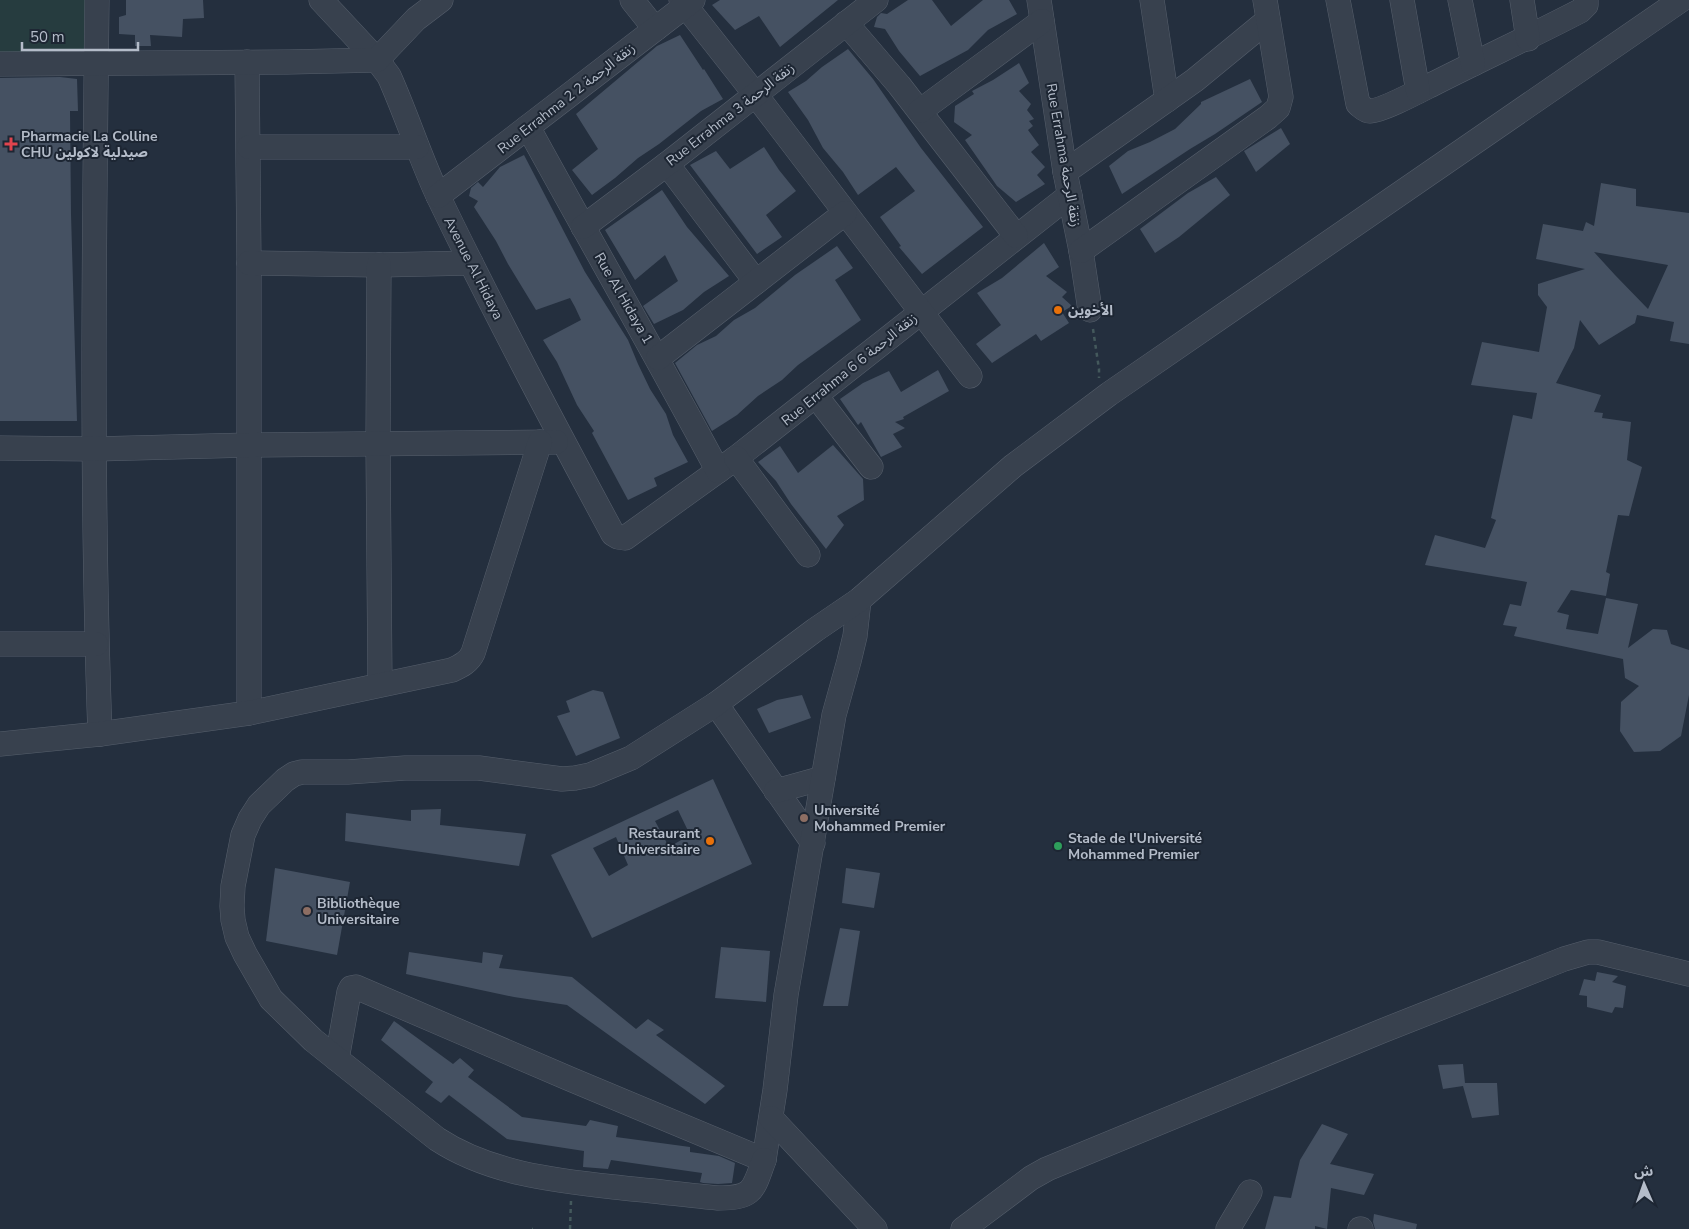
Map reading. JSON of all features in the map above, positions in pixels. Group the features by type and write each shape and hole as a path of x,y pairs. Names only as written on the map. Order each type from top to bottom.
{"street":[{"path":"97,0 94,449 96,644 100,734"},
{"name":"Avenue Al Hidaya","path":"321,0 377,60 389,76 438,196 471,263 552,442 613,534 625,538"},
{"path":"0,64 377,60 417,10 441,0"},
{"path":"632,0 655,29"},
{"name":"Rue Errahma 3 زنقة الرحمة","path":"583,227 667,164 876,0"},
{"path":"1152,0 1167,100"},
{"path":"1338,0 1358,104 1364,110 1370,111 1378,110 1528,38 1580,11 1586,4 1586,0"},
{"path":"1402,0 1418,91"},
{"path":"1460,0 1473,64"},
{"path":"1522,0 1528,38"},
{"path":"859,600 855,636 834,715 786,995 764,1160 749,1193 734,1198 571,1183 496,1167 448,1146 337,1059 293,1022 270,999 255,974 237,936 233,920 233,886 243,836 250,819 259,804 285,780 294,774 302,772 348,772 405,768 478,768 562,779 575,778 604,770 631,758 716,704 815,630 859,600 1013,466 1109,394 1681,0"},
{"path":"686,2 970,376"},
{"name":"Rue Errahma 2 2 زنقة الرحمة","path":"438,196 655,29 686,2"},
{"path":"920,111 1041,10"},
{"name":"Rue Errahma زنقة الرحمة","path":"1041,10 1067,183 1081,251 1090,310"},
{"path":"1081,251 1278,108 1281,97 1267,10"},
{"name":"Rue Errahma 6 6 زنقة الرحمة","path":"625,538 816,396 1016,236 1067,183 1167,100 1222,59 1267,10"},
{"path":"846,23 920,111 1016,236"},
{"path":"247,62 249,147 249,712"},
{"name":"Rue Al Hidaya 1","path":"528,127 658,358 727,464 808,555"},
{"path":"249,147 417,147"},
{"path":"667,164 756,282"},
{"path":"658,358 845,213"},
{"path":"249,263 379,265 471,263"},
{"path":"379,265 380,684"},
{"path":"816,396 871,467"},
{"path":"0,448 94,449 249,445 552,442 471,658 464,664 452,670 249,712 100,734 0,744"},
{"path":"0,644 96,644"},
{"path":"716,704 813,843"},
{"path":"776,791 823,778"},
{"path":"964,1229 1031,1178 1047,1169 1382,1031 1564,959 1588,952 1598,952 1689,974"},
{"path":"337,1059 349,992 351,988 356,987 764,1160"},
{"path":"771,1118 875,1229"},
{"path":"1228,1229 1250,1192"}],"path":[{"path":"1090,310 1099,368 1098,376"},
{"path":"570,1229 571,1183"}],"green space":[{"path":"0,0 91,0 90,58 0,56"}],"building":[{"path":"126,0 203,0 204,18 183,19 182,37 150,35 151,46 135,46 135,35 119,34 119,17 126,15"},
{"path":"720,0 838,0 780,47 759,16 735,30 712,5"},
{"path":"908,0 932,0 951,26 983,0 1009,0 1017,14 988,30 968,50 920,76 899,51 885,29 874,27 877,17 881,13 887,14"},
{"path":"680,35 723,99 701,111 592,195 572,170 598,149 576,114 657,46"},
{"path":"848,49 873,79 921,148 983,227 922,274 899,247 901,246 880,217 915,191 896,167 858,195 843,172 823,148 808,120 788,92 806,81"},
{"path":"1019,63 1029,83 1019,91 1031,104 1027,110 1034,119 1029,121 1033,126 1028,130 1039,145 1031,152 1045,167 1037,175 1045,184 1016,202 997,186 965,140 972,135 954,122 955,106 974,94 972,91"},
{"path":"60,77 77,79 78,111 70,111 77,421 0,421 0,78"},
{"path":"1250,79 1262,102 1122,194 1109,166 1128,151 1175,129 1201,102"},
{"path":"1281,128 1290,144 1256,172 1244,151"},
{"path":"764,147 796,191 766,215 782,237 757,254 690,165 716,151 730,169"},
{"path":"524,155 585,272 628,340 650,389 666,414 673,435 688,462 654,478 657,486 628,500 592,433 594,431 577,405 557,362 543,340 581,320 575,307 570,298 536,310 474,207 478,201 469,196 471,188 478,182 483,187 500,167"},
{"path":"1216,177 1230,195 1179,237 1155,253 1140,229 1188,193"},
{"path":"1601,183 1636,189 1636,206 1689,213 1689,344 1670,341 1674,322 1637,315 1635,323 1599,345 1580,320 1574,348 1556,383 1601,395 1594,412 1603,413 1602,418 1631,422 1627,460 1642,467 1629,516 1618,515 1606,572 1610,574 1606,596 1571,590 1557,612 1569,615 1566,629 1598,634 1606,598 1638,604 1628,648 1653,629 1667,630 1671,644 1689,650 1689,695 1681,736 1660,751 1634,752 1620,731 1621,702 1639,686 1625,678 1623,659 1514,636 1517,627 1503,625 1510,604 1521,606 1527,582 1425,565 1435,535 1485,548 1496,520 1491,518 1513,415 1532,419 1537,393 1471,385 1482,342 1539,352 1547,307 1538,295 1538,284 1585,269 1536,259 1543,224 1583,231 1586,222 1594,226","holes":["1594,252 1668,265 1648,309"]},
{"path":"662,190 687,227 729,276 704,292 683,310 654,324 643,306 678,281 665,255 635,280 605,230"},
{"path":"1044,243 1059,267 1046,276 1067,292 1062,297 1072,306 1062,312 1069,323 1041,341 1036,334 992,363 976,344 1001,325 977,293 1002,278"},
{"path":"837,246 853,268 835,280 861,320 798,365 737,415 712,431 675,363 697,345 716,336 734,320 755,308 795,275"},
{"path":"938,370 949,391 903,417 904,419 895,422 905,428 893,434 902,447 881,457 861,422 858,425 840,399 863,383 889,371 901,392"},
{"path":"833,445 863,479 864,500 837,516 844,525 826,549 791,504 776,481 758,462 780,446 798,473"},
{"path":"593,690 603,692 620,738 576,756 557,716 570,712 566,701"},
{"path":"802,695 811,718 769,733 757,709 777,700"},
{"path":"713,779 752,864 592,938 551,855","holes":["678,810 690,835 669,847 655,821","616,837 628,865 609,876 593,848"]},
{"path":"441,809 440,825 526,834 519,866 345,841 346,813 411,821 411,810"},
{"name":"Bibliothèque Universitaire","path":"275,868 350,882 337,955 266,941"},
{"path":"846,868 880,873 874,908 842,903"},
{"path":"840,928 860,931 848,1006 823,1006"},
{"path":"721,947 770,951 766,1002 715,998"},
{"path":"409,952 482,963 483,952 503,955 499,968 572,977 636,1029 648,1019 664,1030 656,1035 725,1086 705,1104 567,1005 514,997 406,974"},
{"path":"1597,972 1618,976 1612,982 1626,986 1623,1008 1615,1007 1612,1013 1587,1007 1587,996 1579,995 1584,979 1595,981"},
{"path":"394,1021 453,1064 460,1058 474,1070 468,1077 522,1117 586,1126 590,1120 618,1126 616,1137 690,1147 690,1152 719,1156 735,1163 732,1183 703,1183 700,1182 702,1173 611,1160 608,1169 583,1167 584,1151 507,1139 449,1095 441,1103 425,1092 433,1082 381,1040"},
{"path":"1463,1064 1465,1083 1497,1083 1499,1115 1472,1118 1463,1086 1443,1089 1438,1065"},
{"path":"1322,1124 1348,1134 1330,1164 1374,1174 1364,1195 1331,1188 1327,1229 1315,1226 1315,1229 1265,1229 1274,1196 1291,1198 1300,1160"},
{"path":"1374,1214 1417,1224 1416,1229 1375,1229 1373,1222"}],"place":[{"name":"Pharmacie La Colline CHU صيدلية لاكولين","path":"11,144"},
{"name":"الأخوين","path":"1058,310"},
{"name":"Université Mohammed Premier","path":"804,818"},
{"name":"Restaurant Universitaire","path":"710,841"},
{"name":"Stade de l'Université Mohammed Premier","path":"1058,846"},
{"name":"Bibliothèque Universitaire","path":"307,911"}]}
